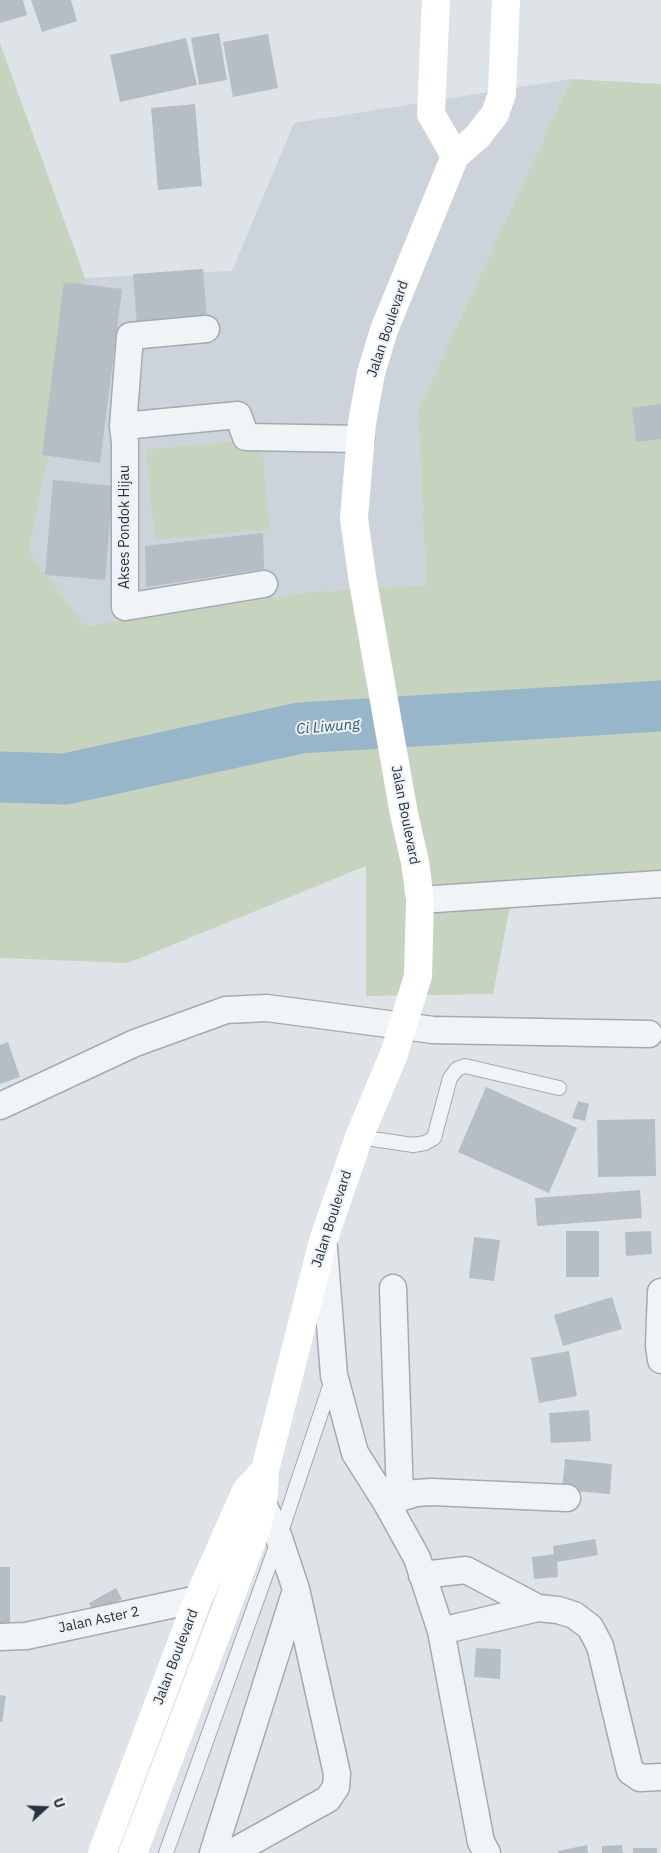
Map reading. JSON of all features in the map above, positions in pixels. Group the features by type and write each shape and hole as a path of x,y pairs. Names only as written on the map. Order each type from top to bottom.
{"main road":[{"path":"436,0 431,114 455,156"},
{"name":"Jalan Boulevard","path":"102,1853 198,1599 254,1497 265,1470 323,1241 359,1137 403,1028 418,976 420,900 415,862 404,814 362,576 354,518 361,439 371,373 384,330 455,156 483,129 494,114 502,94 506,0"},
{"name":"Jalan Boulevard","path":"133,1853 256,1530 254,1497"}],"street":[{"name":"Akses Pondok Hijau","path":"206,329 130,336 123,426 126,443 125,607 264,584"},
{"path":"123,426 238,415 246,437 361,439"},
{"path":"420,900 661,884"},
{"path":"0,1106 135,1043 226,1010 267,1008 403,1028 475,1032 648,1034"},
{"path":"323,1241 334,1375 355,1454 393,1500 417,1558 441,1632 481,1842 487,1853"},
{"path":"393,1288 393,1500"},
{"path":"660,1351 661,1292"},
{"path":"393,1500 432,1492 567,1498"},
{"path":"231,1853 328,1799 336,1787 337,1774 296,1589 279,1538 254,1497"},
{"path":"422,1575 466,1570 538,1608"},
{"path":"213,1853 296,1589"},
{"name":"Jalan Aster 2","path":"0,1636 26,1636 198,1599"},
{"path":"441,1632 538,1608 558,1610 574,1615 590,1626 600,1646 630,1770 640,1778 661,1777"}],"lane":[{"path":"359,1137 413,1145 425,1143 434,1138 450,1078 457,1069 465,1066 560,1088"},
{"path":"166,1853 279,1538 334,1375"}],"shaded area":[{"path":"571,79 418,410 426,585 309,592 85,626 29,551 85,278 232,271 294,123"}],"green space":[{"path":"0,43 85,278 29,551 85,626 309,592 426,585 418,410 571,79 661,84 661,875 512,896 493,994 366,996 366,866 128,963 0,958"},
{"path":"261,439 270,529 155,540 146,450"}],"building":[{"path":"0,0 23,0 27,15 0,23"},
{"path":"31,0 71,0 77,21 42,32"},
{"path":"219,33 227,80 199,85 191,38"},
{"path":"268,34 278,88 233,97 223,42"},
{"path":"186,38 197,85 120,102 110,55"},
{"path":"195,104 202,186 158,190 151,108"},
{"path":"203,269 207,321 137,326 133,274"},
{"path":"64,282 122,289 100,463 42,455"},
{"path":"661,404 661,439 636,442 632,408"},
{"path":"53,480 113,486 105,580 45,575"},
{"path":"263,533 264,569 146,587 145,546"},
{"path":"8,1042 20,1077 0,1084 0,1045"},
{"path":"486,1087 577,1128 549,1193 458,1152"},
{"path":"578,1101 589,1104 585,1121 572,1118"},
{"path":"655,1119 656,1176 598,1177 597,1120"},
{"path":"640,1190 642,1218 537,1226 535,1198"},
{"path":"566,1231 599,1231 599,1277 566,1277"},
{"path":"651,1231 652,1254 626,1256 625,1232"},
{"path":"474,1237 500,1240 494,1281 469,1278"},
{"path":"612,1297 622,1329 563,1346 554,1315"},
{"path":"569,1351 577,1396 539,1403 531,1358"},
{"path":"589,1410 591,1441 551,1443 549,1413"},
{"path":"565,1459 612,1464 610,1494 562,1490"},
{"path":"595,1539 598,1555 557,1562 558,1577 534,1579 532,1557 554,1554 553,1546"},
{"path":"0,1567 10,1567 10,1625 0,1625"},
{"path":"116,1588 122,1599 95,1614 89,1603"},
{"path":"476,1648 501,1649 500,1679 474,1677"},
{"path":"0,1695 6,1696 2,1722 0,1722"},
{"path":"587,1845 588,1853 558,1853 558,1851"},
{"path":"622,1845 623,1853 602,1853 602,1846"},
{"path":"633,1848 657,1848 657,1853 633,1853"}],"waterway":[{"name":"Ci Liwung","path":"0,777 65,779 300,728 661,706"}]}
